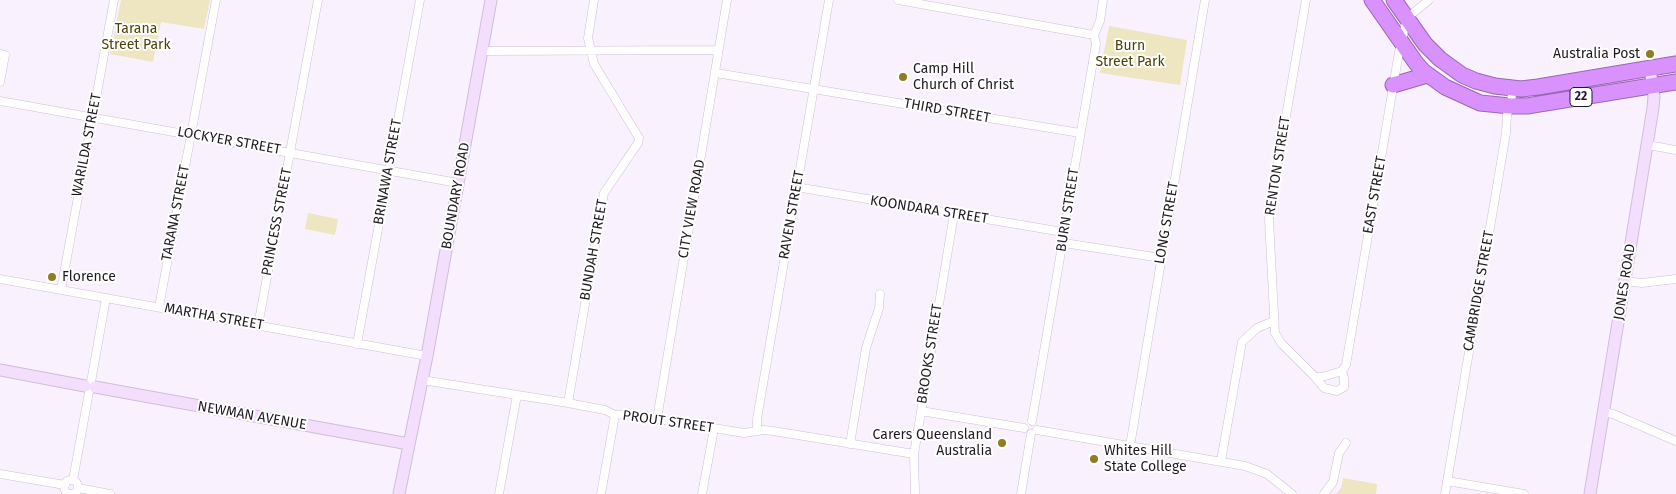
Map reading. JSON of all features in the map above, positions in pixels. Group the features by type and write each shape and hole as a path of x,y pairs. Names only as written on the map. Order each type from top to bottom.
{"highway":[{"name":"22","path":"1372,0 1416,63 1427,75 1469,99 1492,105 1540,104 1676,82"},
{"name":"22","path":"1394,0 1425,44 1440,59 1476,81 1495,86 1513,88 1538,87 1676,64"},
{"path":"1393,85 1427,75"}],"street":[{"name":"WARILDA STREET","path":"60,290 114,0"},
{"name":"TARANA STREET","path":"159,308 216,0"},
{"name":"PRINCESS STREET","path":"258,326 318,0"},
{"name":"BRINAWA STREET","path":"357,344 420,0"},
{"name":"BOUNDARY ROAD","path":"399,494 427,356 491,0"},
{"name":"BUNDAH STREET","path":"568,403 602,198 638,143 639,138 594,64 588,38 594,0"},
{"name":"CITY VIEW ROAD","path":"657,419 727,0"},
{"name":"RAVEN STREET","path":"757,431 757,419 829,0"},
{"path":"898,0 1094,35"},
{"name":"BURN STREET","path":"1031,431 1026,422 1032,421 1064,243 1063,232 1096,44 1094,35 1100,21 1104,0"},
{"name":"LONG STREET","path":"1130,446 1205,0"},
{"name":"RENTON STREET","path":"1306,0 1270,209 1275,332 1280,343 1324,388 1337,391 1344,387 1342,371"},
{"path":"1407,18 1429,0"},
{"name":"EAST STREET","path":"1342,371 1346,365 1393,85 1407,18"},
{"path":"481,51 718,50"},
{"path":"0,82 2,55"},
{"name":"JONES ROAD","path":"1590,494 1648,146 1653,108 1653,86 1650,69"},
{"name":"THIRD STREET","path":"716,72 1080,133"},
{"name":"CAMBRIDGE STREET","path":"1445,494 1513,88"},
{"name":"LOCKYER STREET","path":"0,101 458,183"},
{"path":"1648,146 1676,150"},
{"name":"KOONDARA STREET","path":"796,187 1063,232"},
{"name":"BROOKS STREET","path":"915,494 914,454 954,214"},
{"path":"1064,243 1161,258"},
{"name":"MARTHA STREET","path":"0,279 427,356"},
{"path":"1625,280 1642,283 1676,279"},
{"path":"850,444 866,348 879,308 880,294"},
{"path":"78,488 76,492 71,494 65,490 69,483 90,387 106,298"},
{"path":"1222,461 1242,342 1257,328 1274,321"},
{"name":"NEWMAN AVENUE","path":"0,370 409,444"},
{"path":"1315,377 1322,377 1342,371"},
{"name":"BOUNDARY ROAD","path":"407,494 421,386"},
{"name":"PROUT STREET","path":"421,386 516,395 606,410 615,415 628,414 744,433 773,431 914,454"},
{"path":"499,494 516,395"},
{"path":"921,411 1031,431 1222,461 1257,469 1267,474 1292,494"},
{"path":"1603,412 1614,414 1676,441"},
{"path":"601,494 615,415"},
{"path":"702,494 714,429"},
{"path":"1021,494 1031,431"},
{"path":"1324,494 1333,482 1340,453 1346,443"},
{"path":"3,473 76,483 78,488"},
{"path":"1447,481 1524,494"},
{"path":"78,488 110,494"}],"green space":[{"name":"Tarana Street Park","path":"121,0 210,0 204,29 161,22 153,62 110,54"},
{"name":"Burn Street Park","path":"1109,26 1187,40 1180,85 1100,73"},
{"path":"308,213 338,219 335,235 305,229"},
{"path":"1343,478 1377,484 1376,494 1336,494 1341,488"}],"place":[{"name":"Australia Post","path":"1650,54"},
{"name":"Camp Hill Church of Christ","path":"903,77"},
{"name":"Florence","path":"52,277"},
{"name":"Carers Queensland Australia","path":"1002,443"},
{"name":"Whites Hill State College","path":"1094,459"}]}
